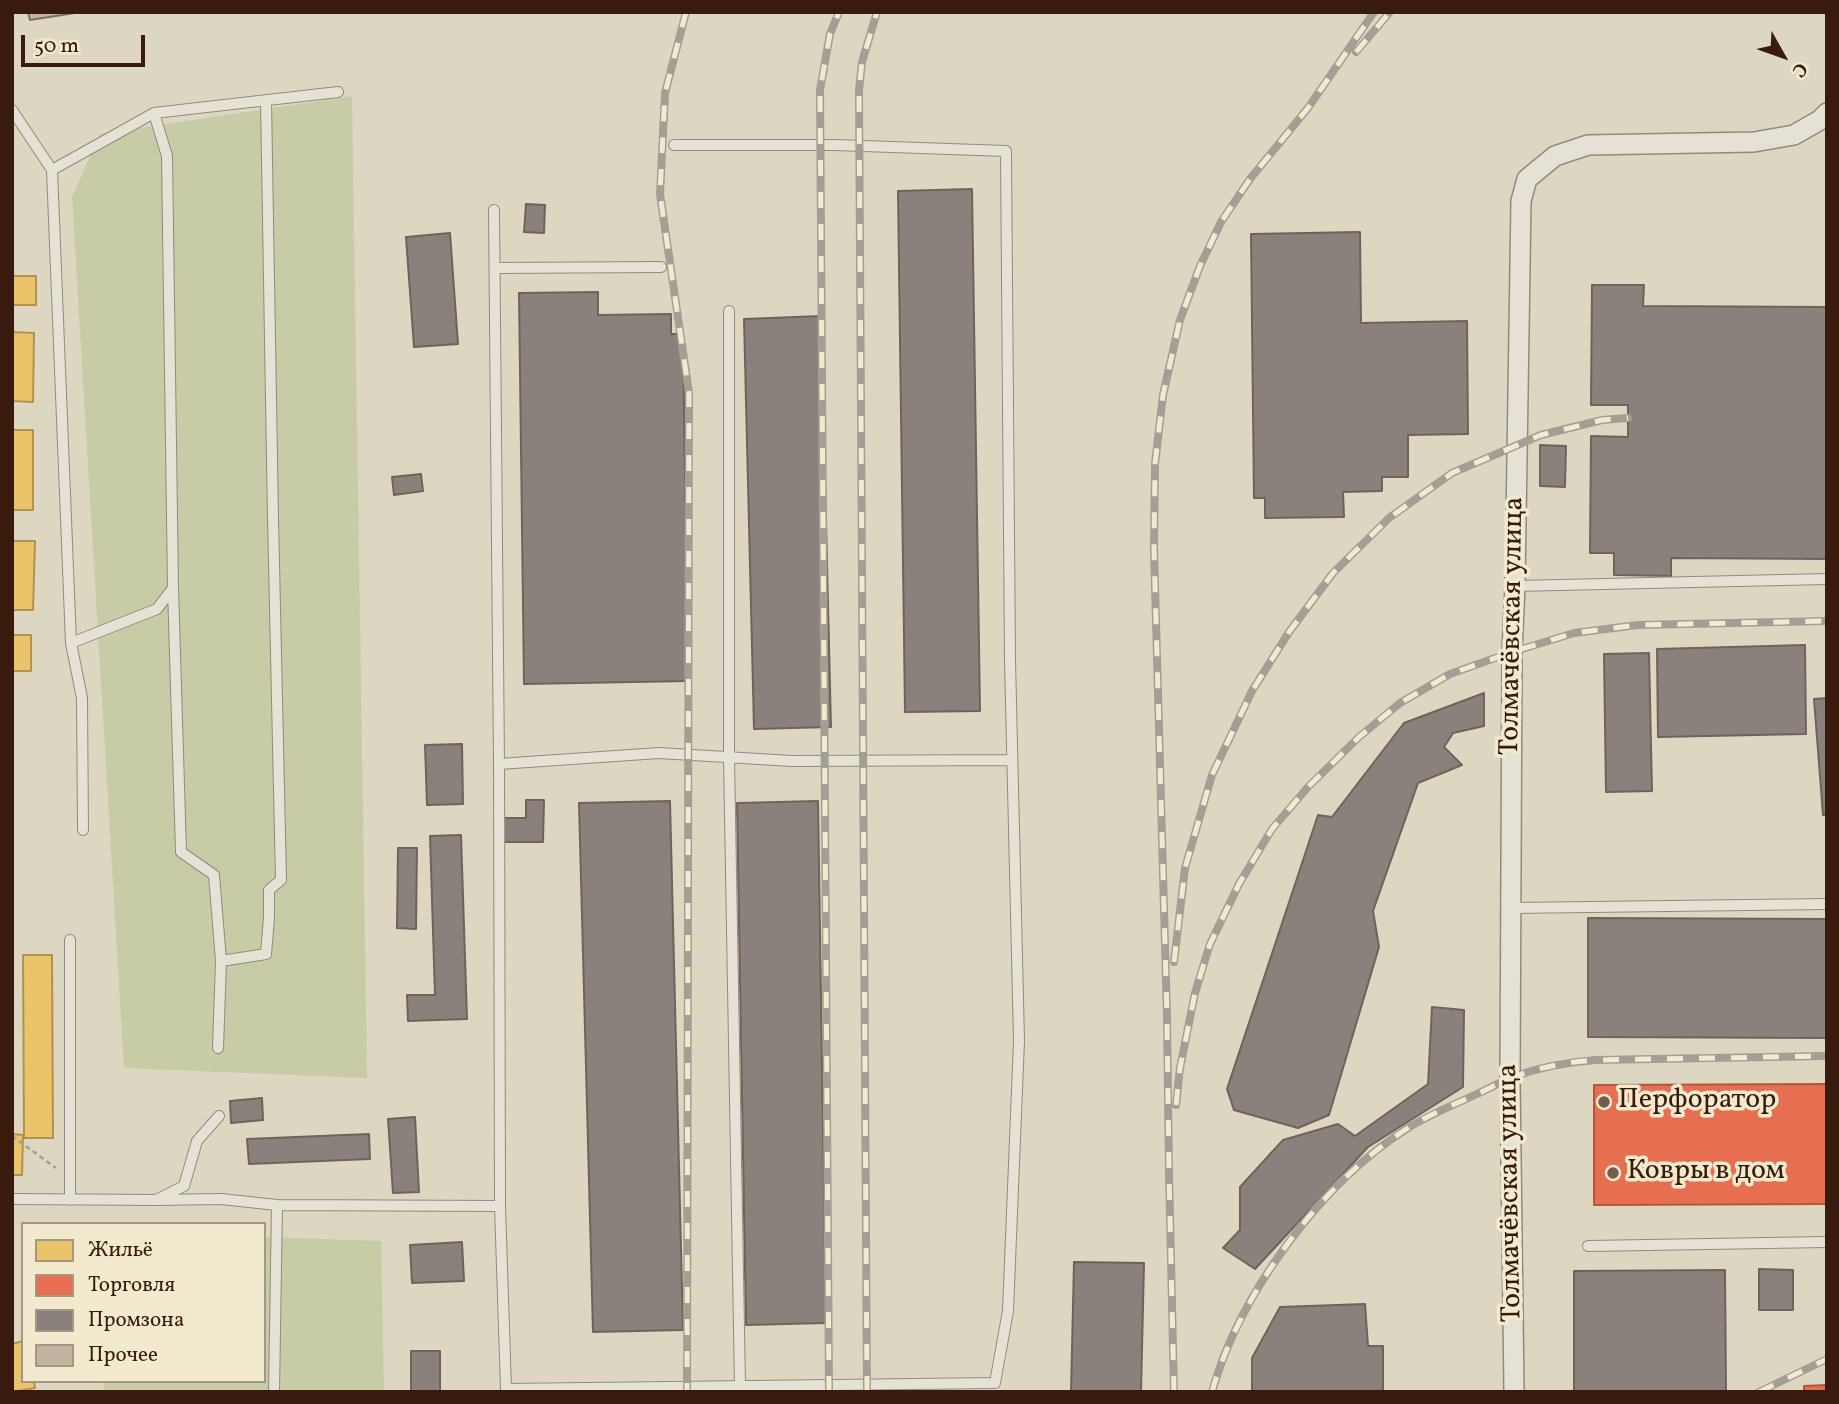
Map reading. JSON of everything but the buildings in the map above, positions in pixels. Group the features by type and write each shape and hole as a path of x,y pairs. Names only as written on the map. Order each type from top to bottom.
{"street":[{"name":"Толмачёвская улица","path":"1514,1392 1510,1078 1512,652 1521,201 1527,179 1555,156 1588,145 1754,142 1794,135 1827,113"}],"lane":[{"path":"52,170 154,113 338,92"},
{"path":"220,961 266,954 270,917 268,890 281,880 266,100"},
{"path":"12,110 52,170 71,643 82,698 83,830"},
{"path":"154,113 167,156 173,588 181,852 214,875 220,961 218,1048"},
{"path":"494,210 500,1206 506,1389 995,1383 1009,1311 1018,1041 1012,760 1006,151 835,145 674,145"},
{"path":"495,268 661,267"},
{"path":"729,311 729,758 740,1386"},
{"path":"1515,586 1827,579"},
{"path":"71,643 157,608 173,588"},
{"path":"499,764 659,753 792,761 1012,760"},
{"path":"1511,908 1827,904"},
{"path":"70,940 70,1200"},
{"path":"156,1200 184,1185 197,1141 219,1116"},
{"path":"12,1199 221,1199 277,1205 500,1206"},
{"path":"274,1392 277,1205"},
{"path":"1587,1246 1827,1242"}],"path":[{"path":"12,1136 69,1179"}],"green space":[{"path":"352,96 367,1078 124,1068 72,197 100,134"},
{"path":"266,1237 381,1241 384,1392 105,1392 103,1383 266,1383"}],"railway":[{"path":"686,12 665,93 660,194 689,393 687,1392"},
{"path":"829,1392 820,90 830,34 839,12"},
{"path":"867,1392 859,90 862,62 877,12"},
{"path":"1174,1392 1154,549 1155,464 1163,395 1180,320 1200,266 1221,222 1250,179 1308,108 1374,12"},
{"path":"1356,52 1390,12"},
{"path":"1174,962 1185,868 1212,775 1252,691 1289,632 1333,573 1389,518 1452,473 1541,435 1602,420 1628,418"},
{"path":"1176,1105 1180,1068 1195,993 1210,944 1239,884 1272,829 1308,787 1359,737 1400,703 1450,674 1574,633 1638,625 1827,621"},
{"path":"1212,1392 1242,1317 1288,1244 1315,1209 1345,1178 1376,1151 1416,1123 1509,1079 1533,1070 1564,1064 1596,1060 1827,1056"},
{"path":"1759,1392 1827,1359"}],"place":[{"name":"Перфоратор","path":"1604,1102"},
{"name":"Ковры в дом","path":"1613,1173"}]}
